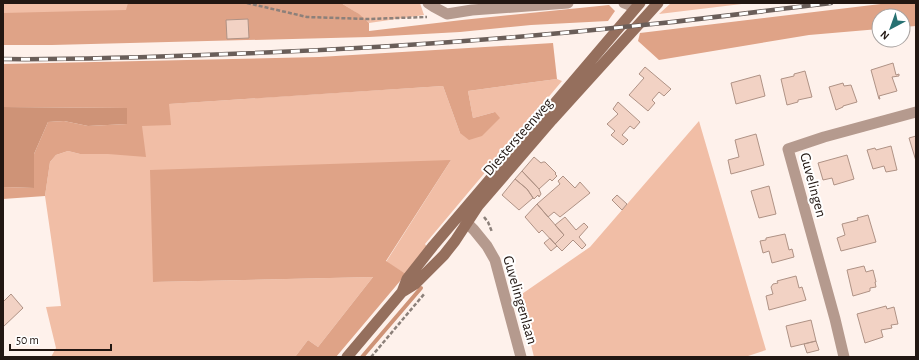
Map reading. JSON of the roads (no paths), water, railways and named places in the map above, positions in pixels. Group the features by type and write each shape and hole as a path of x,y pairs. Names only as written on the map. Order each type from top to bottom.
{"main road":[{"name":"Diestersteenweg","path":"402,292 415,284 444,255 467,224 478,206 552,120 658,3"},
{"name":"Diestersteenweg","path":"347,357 402,292 407,280 433,246 632,5"}],"street":[{"path":"428,3 434,8 447,14 472,10 568,3"},
{"name":"Guvelingen","path":"844,357 788,149 824,137 916,112"},
{"name":"Guvelingenlaan","path":"459,216 474,230 487,246 495,260 521,357"}],"waterway":[{"path":"362,357 421,288"}],"railway":[{"path":"3,59 87,59 172,56 281,52 441,43 653,24 831,3"}]}
